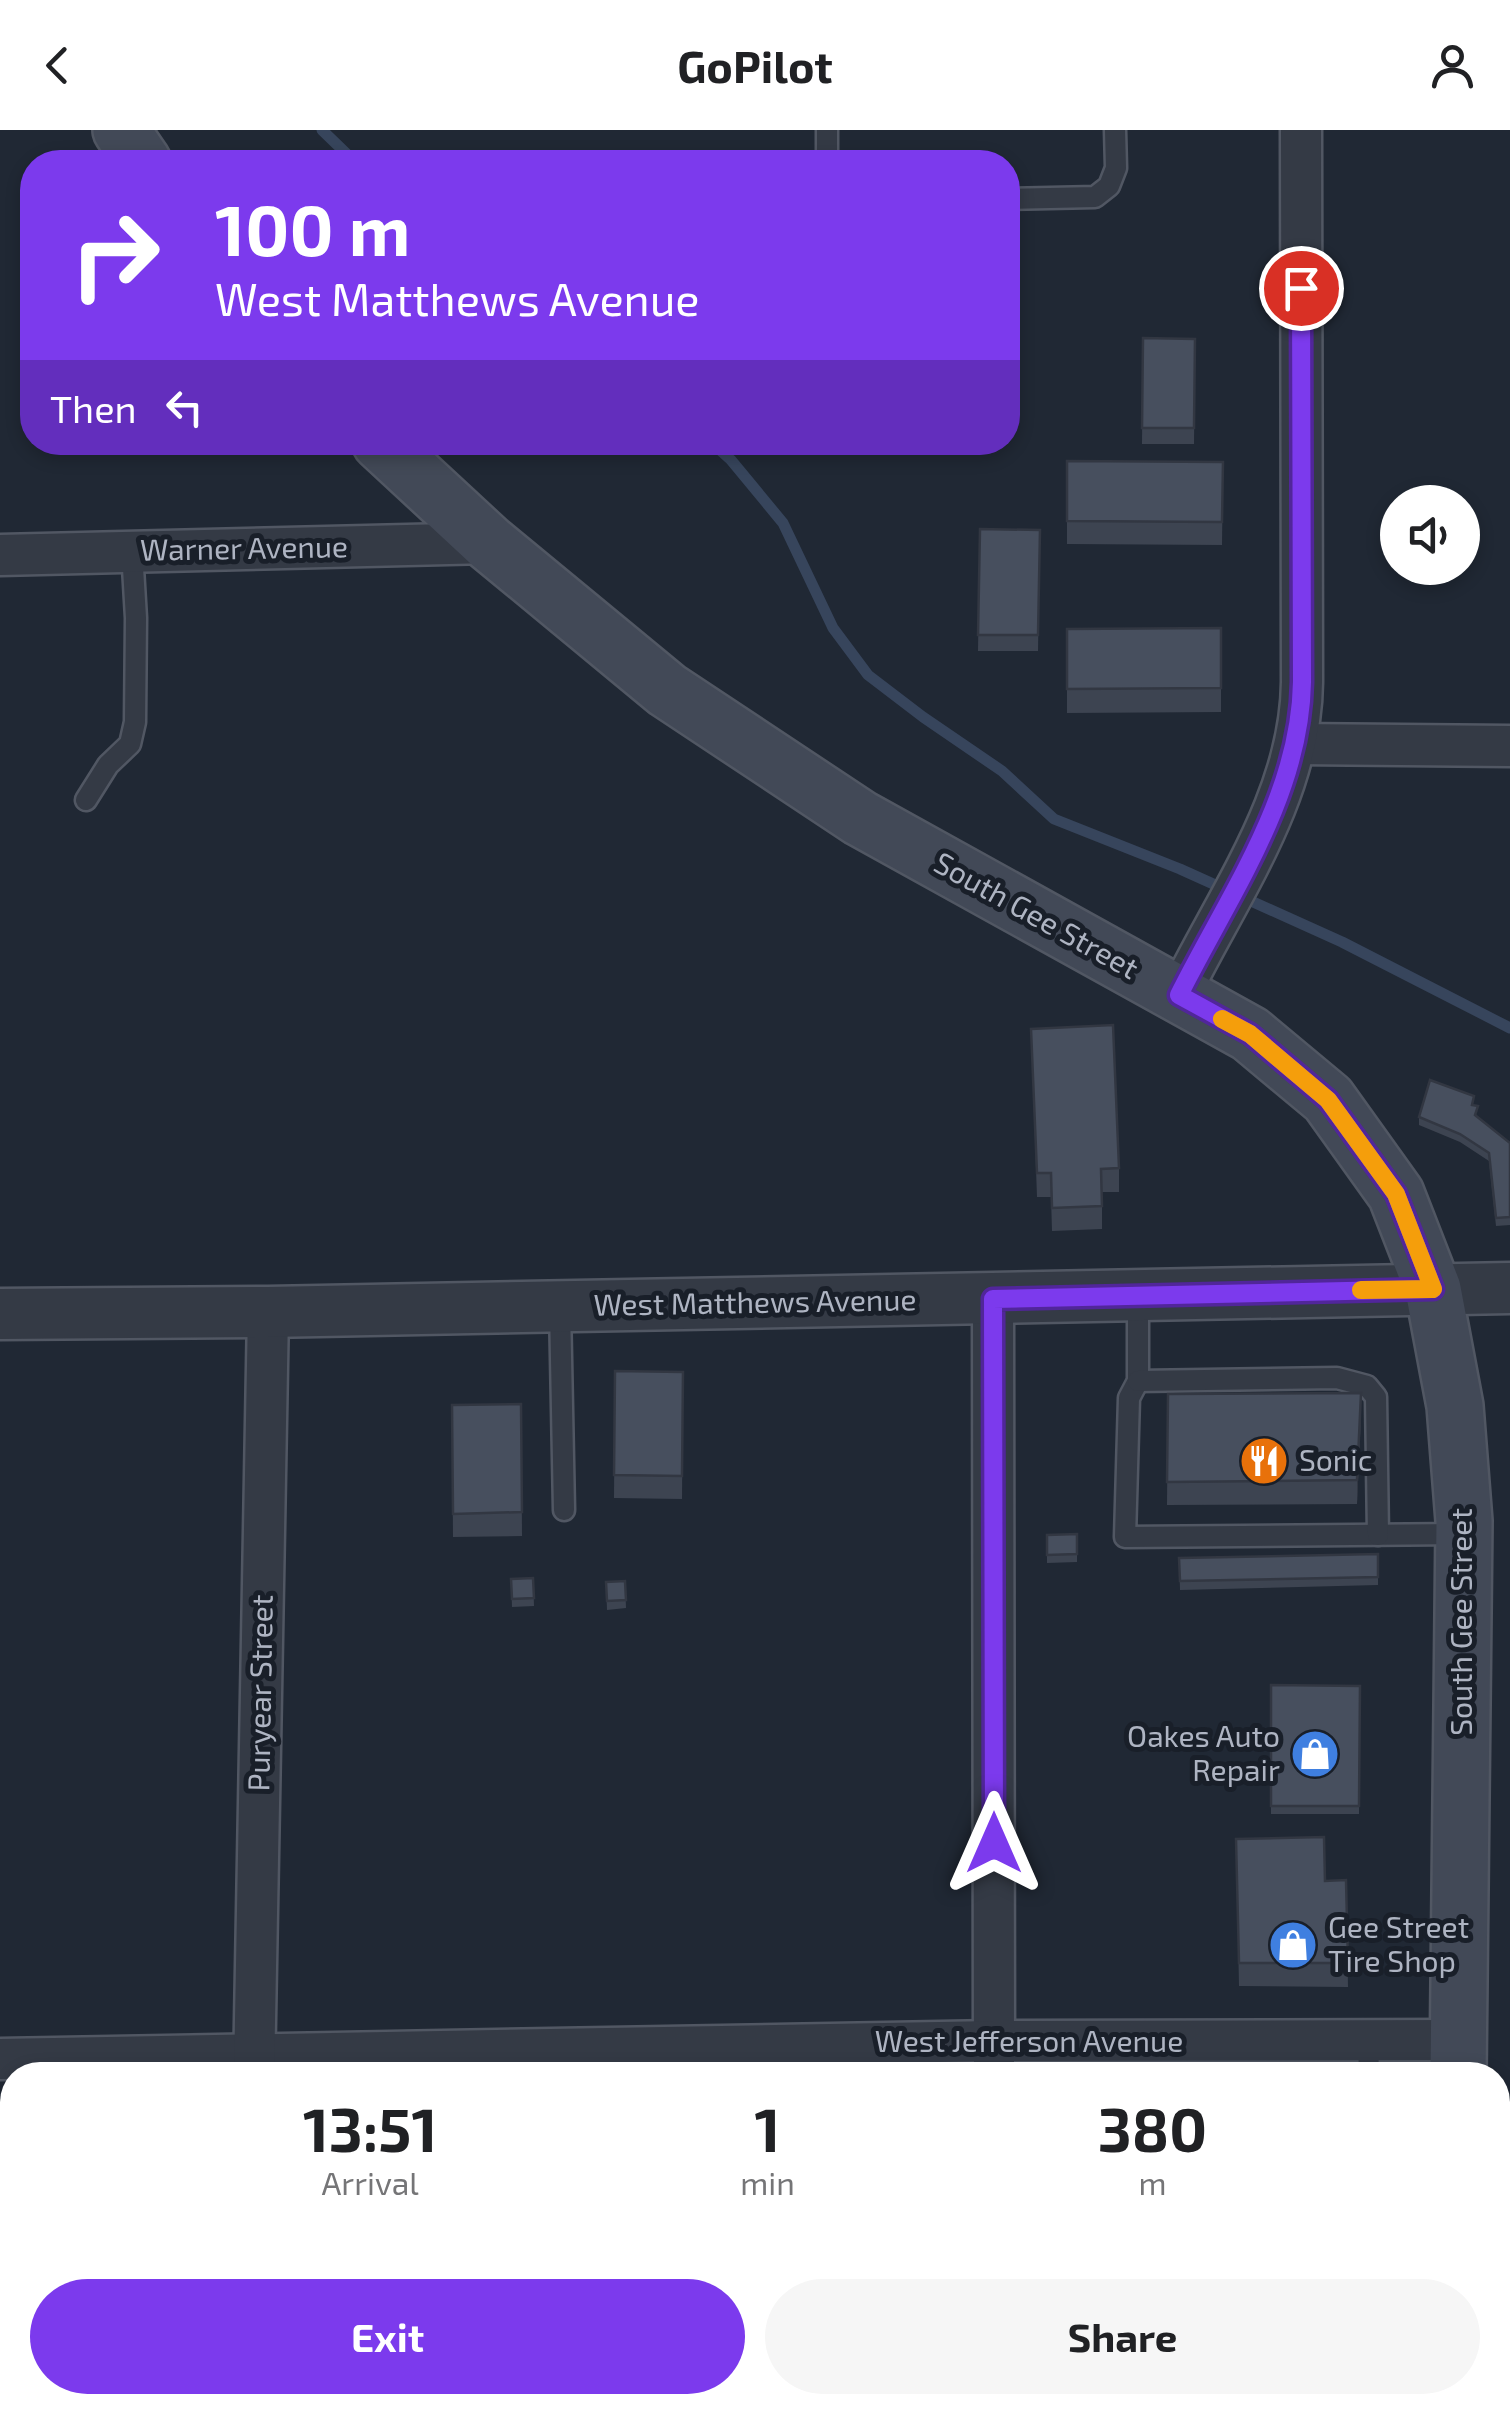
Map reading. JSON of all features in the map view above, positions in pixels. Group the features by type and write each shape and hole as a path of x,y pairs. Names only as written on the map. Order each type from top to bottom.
{"main road":[{"name":"South Gee Street","path":"394,455 488,543 667,690 860,818 1250,1034 1328,1100 1396,1194 1433,1289 1455,1406 1464,1534 1458,2058"}],"street":[{"path":"1179,995 1281,795 1295,744 1302,682 1301,130"},
{"name":"Warner Avenue","path":"0,554 488,543"},
{"path":"1295,744 1510,746"},
{"name":"West Matthews Avenue","path":"0,1314 1510,1288"},
{"path":"993,1299 994,2058"},
{"name":"Puryear Street","path":"254,2062 268,1312"},
{"name":"West Jefferson Avenue","path":"571,2062 1458,2058"},
{"name":"West Jefferson Avenue","path":"0,2059 127,2062"}],"lane":[{"path":"1020,199 1095,197 1108,186 1116,168 1115,130"},
{"path":"86,800 108,765 130,744 135,722 132,551"},
{"path":"1138,1296 1138,1381 1129,1398 1125,1536 1464,1534"},
{"path":"560,1307 564,1510"},
{"path":"1138,1381 1337,1378 1366,1386 1376,1397 1378,1535"}],"building":[{"path":"1143,338 1195,339 1194,428 1142,428"},
{"path":"1067,461 1223,462 1222,522 1067,521"},
{"path":"980,529 1040,530 1038,635 978,635"},
{"path":"1221,628 1221,688 1067,689 1067,629"},
{"path":"1113,1025 1119,1168 1101,1169 1102,1206 1052,1208 1051,1173 1037,1173 1031,1029"},
{"path":"1430,1080 1474,1096 1472,1105 1478,1106 1475,1115 1510,1143 1510,1217 1496,1218 1489,1153 1460,1134 1419,1117"},
{"path":"615,1371 683,1372 682,1476 614,1475"},
{"name":"Sonic","path":"1361,1393 1357,1480 1167,1482 1168,1394"},
{"path":"521,1404 522,1512 453,1514 452,1405"},
{"path":"1077,1534 1077,1554 1047,1555 1047,1535"},
{"path":"1378,1554 1378,1577 1180,1581 1179,1558"},
{"path":"533,1578 534,1598 512,1599 511,1579"},
{"path":"625,1581 626,1600 607,1601 606,1582"},
{"name":"Oakes Auto Repair","path":"1271,1685 1360,1686 1359,1806 1271,1806"},
{"name":"Gee Street Tire Shop","path":"1324,1837 1325,1881 1346,1880 1348,1963 1239,1963 1236,1839"}],"waterway":[{"path":"322,130 343,150"},
{"path":"725,455 783,523 833,628 868,675 1002,771 1054,819 1180,869 1342,942 1510,1028"}],"slow traffic":[{"path":"1222,1019 1250,1034 1328,1100 1396,1194 1433,1289 1361,1290"}],"place":[{"name":"Sonic","path":"1264,1461"},
{"name":"Oakes Auto Repair","path":"1315,1754"},
{"name":"Gee Street Tire Shop","path":"1293,1945"}],"route":[{"path":"994,1843 993,1299 1433,1289 1396,1194 1328,1100 1250,1034 1179,995 1272,816 1291,763 1299,722 1301,288"}]}
